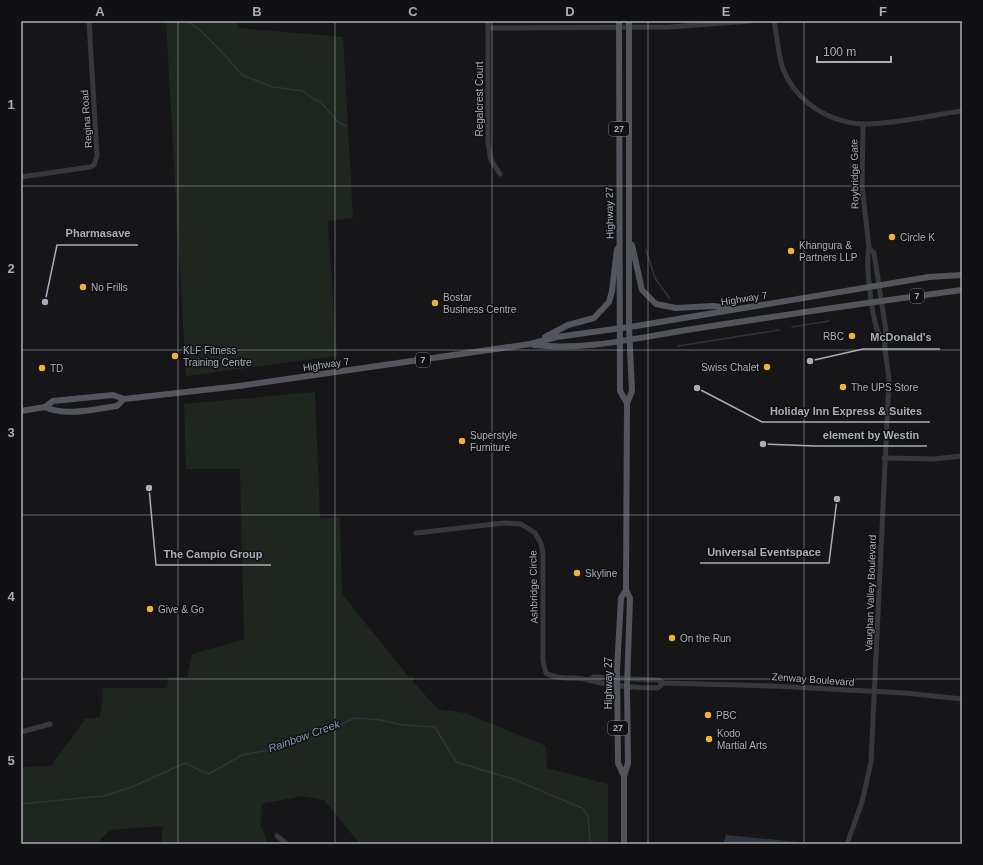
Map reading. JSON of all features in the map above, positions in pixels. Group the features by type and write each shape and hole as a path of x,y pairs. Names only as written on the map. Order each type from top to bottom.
{"main road":[{"name":"Highway 27","path":"619,24 620,391 627,403"},
{"name":"Highway 27","path":"624,844 624,776 628,763 627,680 630,598 626,590 627,403 632,391 629,327 630,24"},
{"path":"630,229 642,290 656,304 676,308 713,306 738,309"},
{"path":"530,344 568,325 594,318 609,302 612,292 619,230"},
{"name":"Highway 7","path":"21,411 45,407 54,401 113,395 124,399 240,386 530,344 557,337 629,327 929,277 962,275"},
{"name":"Highway 7","path":"530,344 559,348 962,290"},
{"name":"Highway 7","path":"45,407 55,412 91,409 117,406 124,399"},
{"name":"Highway 27","path":"624,776 618,763 618,679 621,598 626,590"}],"street":[{"name":"Regina Road","path":"21,177 90,167 96,162 97,156 89,21"},
{"name":"Regalcrest Court","path":"488,21 488,143 491,160 500,174"},
{"path":"488,28 619,24 710,25 750,21"},
{"path":"774,21 782,66 796,90 806,102 822,113 835,119 862,124 962,111"},
{"name":"Roybridge Gate","path":"862,124 862,185 870,248 868,255 870,287"},
{"name":"Roybridge Gate","path":"870,248 874,253 881,301"},
{"name":"Vaughan Valley Boulevard","path":"870,287 878,333 884,339"},
{"name":"Vaughan Valley Boulevard","path":"847,844 862,802 871,762 888,380 884,339 886,331 881,301"},
{"path":"884,458 934,459 962,456"},
{"name":"Ashbridge Circle","path":"416,533 511,523 521,524 532,530 541,543 543,553 544,670 552,677 588,680 596,683 618,686"},
{"name":"Ashbridge Circle","path":"588,680 594,677 627,680"},
{"name":"Zenway Boulevard","path":"627,680 658,680 663,683 773,686 962,699"},
{"name":"Zenway Boulevard","path":"618,686 658,688 663,683"},
{"path":"21,732 50,724"},
{"path":"277,836 287,844"}],"shaded area":[{"path":"166,21 238,21 238,28 343,37 353,218 328,221 337,356 186,376"},
{"path":"315,392 320,518 340,517 342,594 408,676 414,677 413,682 438,709 465,713 546,746 547,768 608,784 608,844 360,844 324,800 302,796 262,804 261,826 268,844 161,844 163,826 110,830 96,844 21,844 21,767 51,766 85,719 100,717 103,688 167,688 169,677 187,677 192,654 244,639 240,469 186,469 184,404"},
{"path":"726,835 797,842 798,844 723,844"}],"waterway":[{"path":"187,21 199,29 242,75 273,87 303,91 321,102 338,122 346,126"},
{"path":"646,250 655,278 670,299"},
{"path":"792,327 829,321"},
{"path":"678,346 779,330"},
{"name":"Rainbow Creek","path":"21,804 104,796 132,787 185,763 209,774 242,755 274,749 309,732 337,726 355,718 381,720 402,725 435,727 456,762 513,779 582,808 588,816 590,844"}],"place":[{"name":"Circle K","path":"892,237"},
{"name":"Khangura & Partners LLP","path":"791,251"},
{"name":"No Frills","path":"83,287"},
{"name":"Pharmasave","path":"45,302"},
{"name":"Bostar Business Centre","path":"435,303"},
{"name":"RBC","path":"852,336"},
{"name":"KLF Fitness Training Centre","path":"175,356"},
{"name":"McDonald's","path":"810,361"},
{"name":"Swiss Chalet","path":"767,367"},
{"name":"TD","path":"42,368"},
{"name":"The UPS Store","path":"843,387"},
{"name":"Holiday Inn Express & Suites","path":"697,388"},
{"name":"Superstyle Furniture","path":"462,441"},
{"name":"element by Westin","path":"763,444"},
{"name":"The Campio Group","path":"149,488"},
{"name":"Universal Eventspace","path":"837,499"},
{"name":"Skyline","path":"577,573"},
{"name":"Give & Go","path":"150,609"},
{"name":"On the Run","path":"672,638"},
{"name":"PBC","path":"708,715"},
{"name":"Kodo Martial Arts","path":"709,739"}]}
